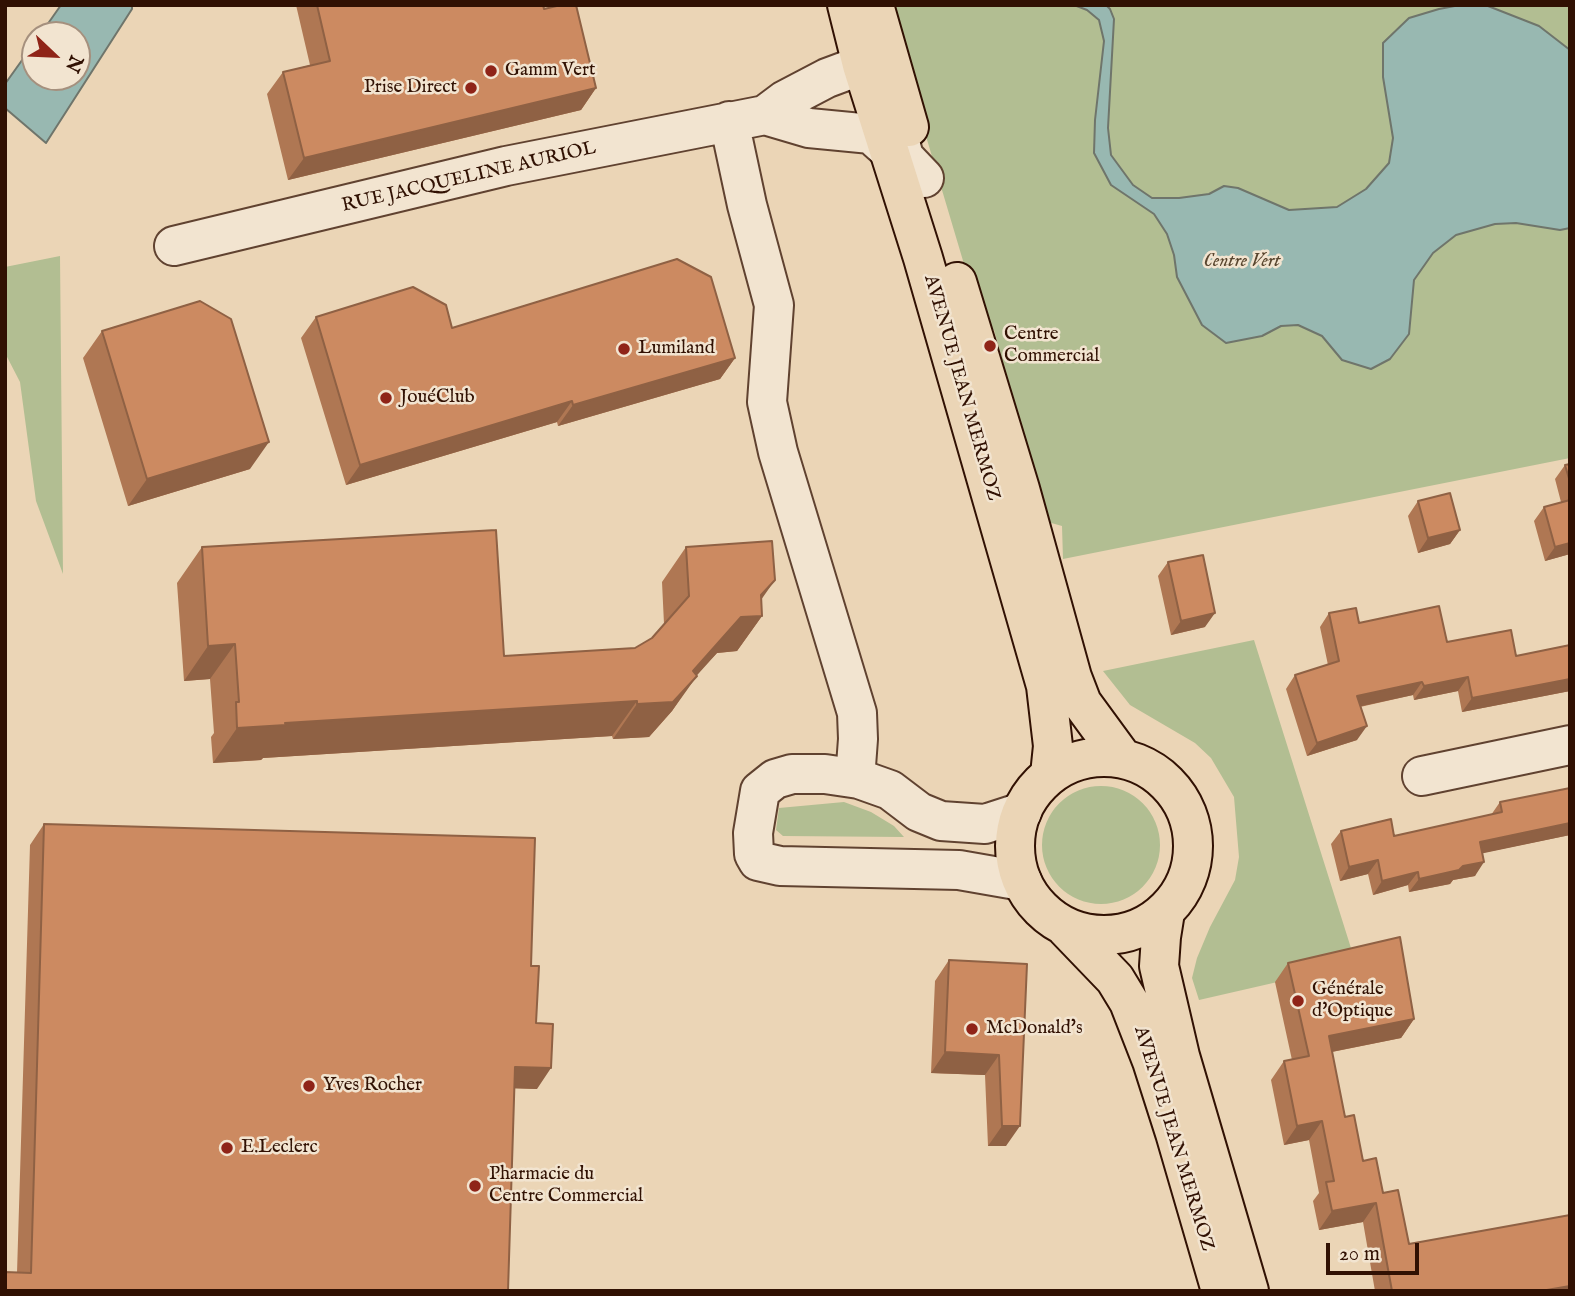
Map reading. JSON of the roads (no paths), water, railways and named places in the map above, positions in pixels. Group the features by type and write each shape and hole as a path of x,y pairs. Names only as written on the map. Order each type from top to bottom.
{"main road":[{"name":"AVENUE JEAN MERMOZ","path":"847,5 862,65 996,507 1046,686 1053,746 1050,775"},
{"name":"AVENUE JEAN MERMOZ","path":"874,5 1016,476 1072,677 1082,703 1123,759"},
{"path":"1085,759 1123,759 1158,775 1172,788 1183,804 1190,822 1192,861 1187,880 1178,897 1165,912 1151,923 1118,935 1100,936 1066,928 1039,908 1022,881 1015,858 1016,835 1022,812 1035,790 1050,775 1085,759"},
{"name":"AVENUE JEAN MERMOZ","path":"1165,912 1159,966 1177,1044 1249,1291"},
{"name":"AVENUE JEAN MERMOZ","path":"1066,928 1115,979 1129,1002 1152,1061 1175,1133 1221,1291"}],"street":[{"path":"747,118 827,78 862,65 876,67 888,96 904,157 924,178"},
{"path":"747,118 871,134 890,151"},
{"path":"747,118 747,205 775,305 767,401 778,452 857,713 856,766 859,779"},
{"name":"RUE JACQUELINE AURIOL","path":"174,246 506,166 747,118"},
{"path":"1422,776 1570,744"},
{"path":"1022,812 985,824 941,821 919,812 890,790 859,779 825,774 792,774 775,779 760,791 753,833 754,854 758,861 780,866 959,870 1022,881"}],"water":[{"path":"61,5 132,5 91,73 91,21 50,21"},
{"path":"1074,5 1106,5 1114,19 1108,128 1111,155 1133,185 1152,198 1209,194 1224,186 1238,188 1289,210 1337,207 1366,189 1389,163 1393,138 1383,77 1383,43 1409,18 1460,5 1488,6 1539,26 1570,50 1570,228 1560,230 1516,223 1495,224 1456,235 1433,253 1414,280 1409,334 1390,359 1371,369 1342,360 1322,336 1298,325 1281,326 1262,336 1226,343 1202,325 1177,277 1167,234 1154,214 1111,185 1094,153 1104,41 1099,20 1087,10"},
{"path":"21,62 21,91 79,91 46,143 5,108 5,84"}],"place":[{"name":"Gamm Vert","path":"491,71"},
{"name":"Prise Direct","path":"471,88"},
{"name":"Centre Commercial","path":"990,346"},
{"name":"Lumiland","path":"624,349"},
{"name":"JouéClub","path":"386,398"},
{"name":"Générale d'Optique","path":"1298,1001"},
{"name":"McDonald's","path":"972,1029"},
{"name":"Yves Rocher","path":"309,1086"},
{"name":"E.Leclerc","path":"227,1148"},
{"name":"Pharmacie du Centre Commercial","path":"475,1186"}],"park label":[{"name":"Centre Vert","path":"1242,262"}]}
